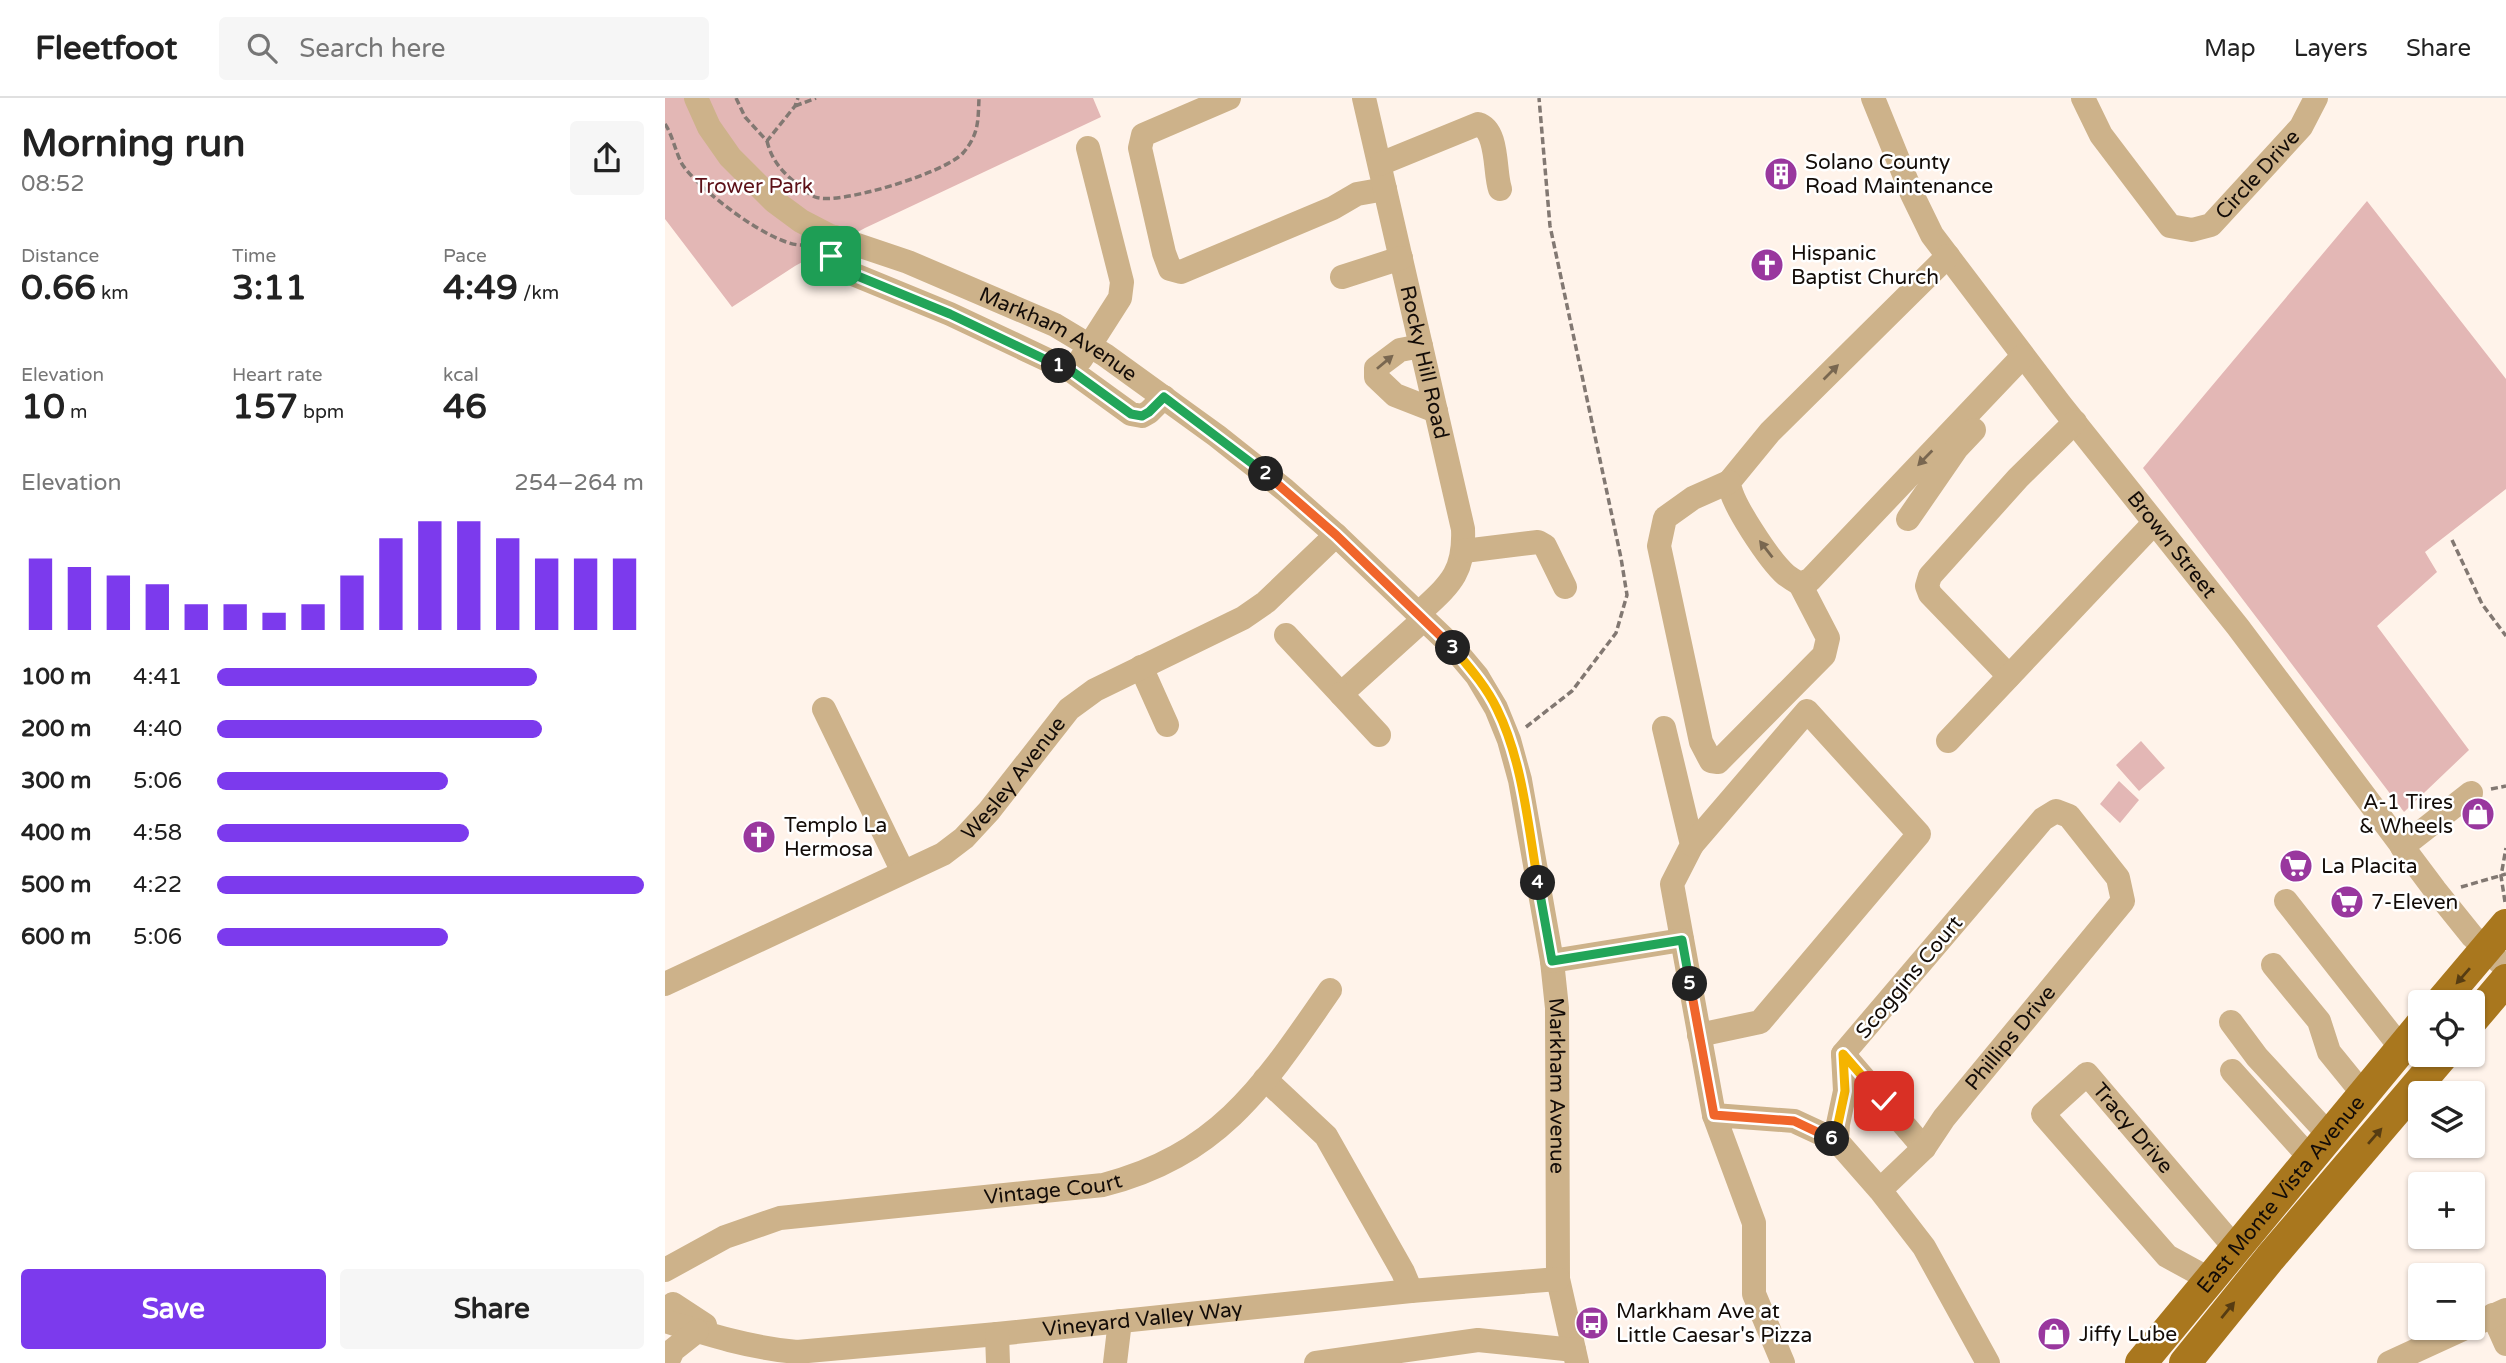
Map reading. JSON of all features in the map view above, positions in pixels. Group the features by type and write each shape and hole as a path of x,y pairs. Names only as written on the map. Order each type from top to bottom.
{"main road":[{"path":"2454,990 2499,948"},
{"path":"2485,1005 2506,980"},
{"name":"East Monte Vista Avenue","path":"2141,1363 2408,1041"},
{"name":"East Monte Vista Avenue","path":"2185,1363 2433,1067"}],"street":[{"name":"Markham Avenue","path":"696,98 709,127 730,157 774,201 801,220 835,237 911,263 1055,326 1090,346 1164,397 1275,482 1336,535 1451,645 1477,676 1496,708 1509,740 1520,780 1552,961 1557,1009 1558,1279 1575,1357"},
{"path":"1229,98 1143,135 1140,148 1170,269 1181,272 1333,208 1357,194 1385,189"},
{"name":"Rocky Hill Road","path":"1364,98 1463,529 1464,551"},
{"name":"Brown Street","path":"1873,98 1912,194 1932,235 2028,362 2238,627 2435,890 2499,948"},
{"name":"Circle Drive","path":"2083,98 2101,135 2170,226 2192,230 2211,225 2228,208 2301,127 2316,98"},
{"path":"1380,164 1478,124 1483,125 1488,130 1500,189"},
{"path":"1073,372 1120,298 1122,282 1088,148"},
{"path":"835,237 831,256 838,268 899,292 1073,372 1131,414 1142,416 1164,397"},
{"path":"1729,482 1729,491 1753,532 1785,574 1800,584 1828,638 1824,654 1718,762 1711,761 1701,742 1659,546 1665,518 1693,498 1729,482 1770,432 1948,256"},
{"path":"1342,277 1401,258"},
{"path":"899,292 911,263"},
{"path":"983,330 998,301"},
{"path":"1421,346 1400,350 1376,368 1376,376 1395,395 1436,411"},
{"path":"1908,519 1957,448 2028,362"},
{"path":"1800,584 1810,580 2028,362"},
{"path":"2008,676 1930,594 1927,586 1930,576 2018,478 2075,422"},
{"path":"1948,740 2154,523"},
{"name":"Wesley Avenue","path":"665,984 943,854 964,838 989,811 1069,709 1095,690 1243,618 1266,602 1336,535"},
{"path":"1341,694 1421,616 1457,571 1464,551 1538,542 1545,546 1565,587"},
{"path":"1286,635 1379,735"},
{"path":"1141,667 1167,725"},
{"path":"824,709 903,872"},
{"path":"1699,1035 1760,1022 1919,834 1807,711 1692,845 1672,884 1699,1035 1714,1115 1754,1223 1754,1294 1783,1363"},
{"path":"1664,728 1692,845"},
{"path":"2402,847 2471,793"},
{"name":"Scoggins Court","path":"1837,1141 1845,1091 1843,1054 2043,819 2056,811 2069,816 2119,878"},
{"name":"Phillips Drive","path":"1880,1190 1924,1147 1944,1118 2123,901 2119,878"},
{"path":"2287,901 2408,1034"},
{"path":"1552,961 1682,940"},
{"path":"2273,965 2319,1021 2329,1052 2364,1095"},
{"name":"Vintage Court","path":"667,1297 702,1251 725,1237 780,1218 1073,1189 1130,1178 1159,1167 1202,1142 1228,1121 1265,1079 1330,990"},
{"path":"2231,1022 2321,1148"},
{"path":"1843,1054 1924,1147"},
{"path":"2232,1071 2321,1148"},
{"name":"Tracy Drive","path":"2211,1280 2167,1256 2043,1114 2087,1074 2236,1249"},
{"path":"1265,1079 1326,1136 1403,1272 1411,1291"},
{"path":"1714,1115 1794,1121 1837,1141 1880,1190 1924,1247 1988,1363"},
{"name":"Vineyard Valley Way","path":"667,1297 697,1331 764,1349 797,1352 1558,1279"},
{"path":"667,1297 729,1341"},
{"path":"2491,1317 2506,1344"},
{"path":"1115,1363 1120,1321"},
{"path":"666,1362 679,1343 697,1331"},
{"path":"997,1334 998,1363"},
{"path":"1317,1363 1478,1340 1575,1357"},
{"path":"2389,1363 2439,1340"}],"path":[{"path":"736,98 745,117 767,141 770,153 782,172 815,197 837,198 915,178 961,156 977,133 979,98"},
{"path":"767,141 795,106 798,98"},
{"path":"795,106 816,98"},
{"path":"1509,740 1572,691 1616,633 1627,595 1622,558 1550,226 1539,98"},
{"path":"665,124 682,163 726,206 765,233 792,245 810,245"},
{"path":"2452,540 2482,604 2506,636"},
{"path":"2506,848 2501,876 2506,904"},
{"path":"2461,887 2506,874"}],"green space":[{"name":"Trower Park","path":"665,98 1093,98 1101,117 865,228 795,266 732,307 665,219"},
{"path":"2367,201 2506,379 2506,489 2425,552 2437,572 2377,626 2469,750 2404,812 2143,468"},
{"path":"2141,741 2165,768 2139,791 2116,765"},
{"path":"2119,781 2139,800 2120,823 2100,804"}],"place":[{"name":"Solano County Road Maintenance","path":"1781,174"},
{"name":"Hispanic Baptist Church","path":"1767,265"},
{"name":"A-1 Tires & Wheels","path":"2478,814"},
{"name":"Templo La Hermosa","path":"759,837"},
{"name":"La Placita","path":"2296,866"},
{"name":"7-Eleven","path":"2347,902"},
{"name":"Markham Ave at Little Caesar's Pizza","path":"1592,1323"},
{"name":"Jiffy Lube","path":"2054,1334"}],"route":[{"path":"831,256 838,268 950,314 1073,372 1131,414 1142,416 1164,397 1285,490 1451,645 1477,676 1496,708 1509,740 1520,780 1552,961 1682,940 1714,1115 1794,1121 1837,1141 1845,1091 1843,1054 1884,1101"}]}
